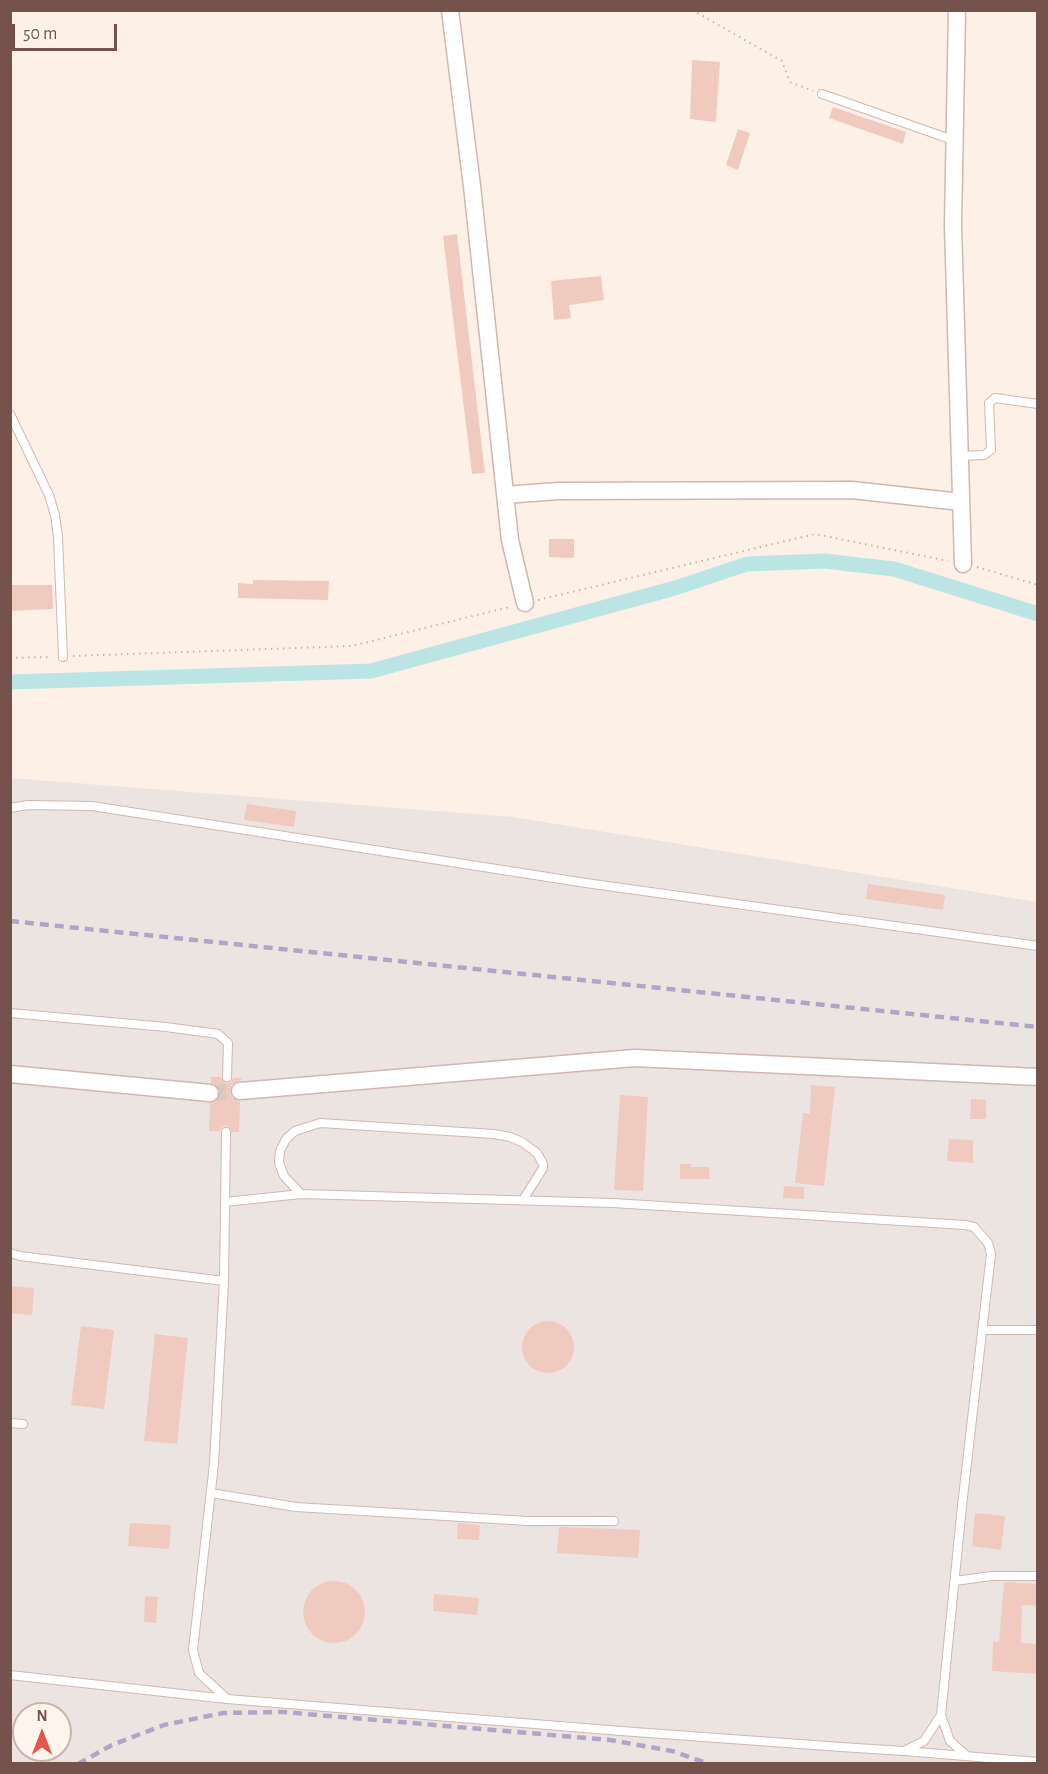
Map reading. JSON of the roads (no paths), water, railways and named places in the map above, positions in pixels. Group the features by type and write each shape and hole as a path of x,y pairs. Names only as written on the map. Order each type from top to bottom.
{"street":[{"path":"450,10 472,186 510,540 525,603"},
{"path":"957,10 953,225 963,564"},
{"path":"505,495 558,491 852,490 961,502"},
{"path":"240,1091 635,1058 1038,1077"},
{"path":"10,1074 210,1093"}],"lane":[{"path":"822,94 953,140"},
{"path":"960,456 984,455 991,450 989,403 995,398 1038,404"},
{"path":"10,414 49,495 55,516 58,537 63,657"},
{"path":"10,808 28,805 92,806 586,883 1038,946"},
{"path":"10,1013 218,1034 228,1043 227,1077"},
{"path":"301,1194 284,1176 279,1163 280,1150 286,1139 295,1131 320,1123 494,1134 510,1137 522,1142 537,1153 543,1164 543,1168 523,1200"},
{"path":"226,1132 224,1281 211,1492 193,1650 199,1674 227,1699"},
{"path":"225,1202 301,1194 613,1203 974,1227 988,1242 991,1254 941,1715 950,1741 968,1756"},
{"path":"10,1253 224,1281"},
{"path":"982,1330 1038,1330"},
{"path":"10,1423 23,1424"},
{"path":"211,1492 296,1507 504,1520 614,1521"},
{"path":"955,1581 991,1576 1038,1576"},
{"path":"10,1676 227,1699 1038,1762"},
{"path":"904,1750 924,1741 941,1715"}],"waterway":[{"path":"10,682 371,671 675,588 747,564 824,561 894,569 1038,614"}],"tunnel":[{"path":"210,1093 240,1091"}],"railway":[{"path":"10,921 1038,1027"},
{"path":"78,1764 112,1745 164,1725 223,1713 283,1712 610,1740 672,1751 709,1764"}]}
